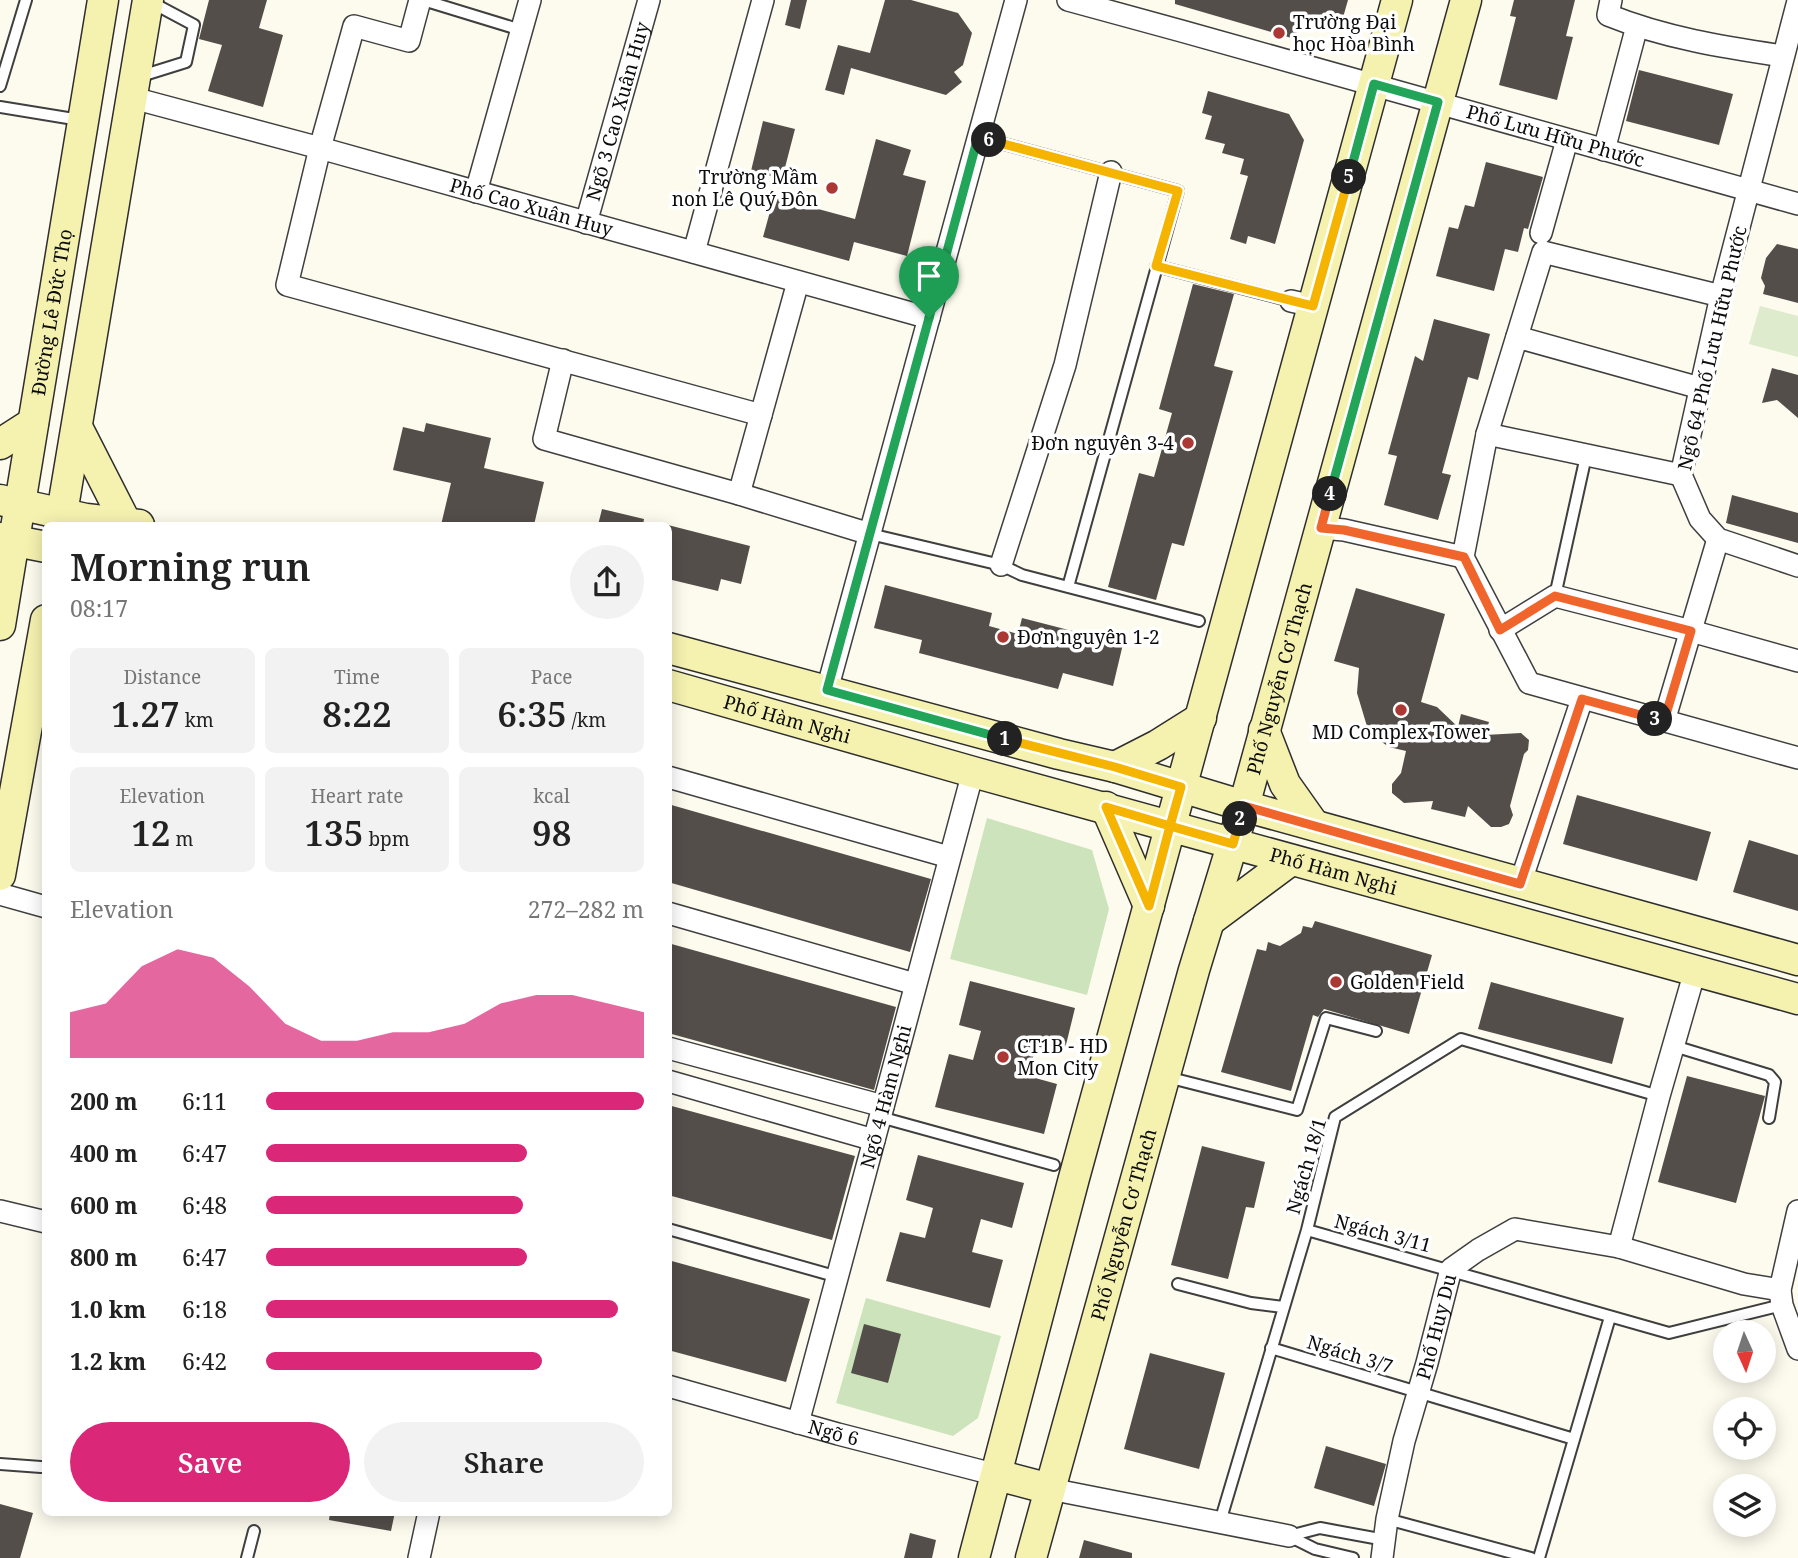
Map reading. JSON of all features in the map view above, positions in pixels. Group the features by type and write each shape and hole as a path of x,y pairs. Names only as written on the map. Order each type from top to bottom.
{"main road":[{"name":"Đường Lê Đức Thọ","path":"0,625 10,502 33,423 103,0"},
{"path":"61,519 148,0"},
{"path":"974,1558 1074,1178 1202,718 1302,304 1374,84 1397,0"},
{"name":"Phố Nguyễn Cơ Thạch","path":"1031,1558 1164,1077 1244,806 1466,0"},
{"path":"0,444 33,423"},
{"path":"77,428 131,522"},
{"path":"10,502 61,519 114,522"},
{"path":"7,539 42,546"},
{"path":"0,875 42,643"},
{"name":"Phố Hàm Nghi","path":"672,649 1115,767 1520,884 1798,960"},
{"name":"Phố Hàm Nghi","path":"672,686 973,772 1798,999"},
{"path":"1115,767 1158,746 1202,718"},
{"path":"1264,730 1284,784 1314,825"},
{"path":"1106,807 1149,906"},
{"path":"1209,921 1291,860"},
{"path":"997,1475 1050,1489"}],"street":[{"path":"422,0 409,41 354,26 286,285 761,415"},
{"path":"476,192 530,0"},
{"name":"Ngõ 3 Cao Xuân Huy","path":"586,223 649,0"},
{"path":"694,252 763,0"},
{"path":"827,690 1016,0"},
{"name":"Phố Lưu Hữu Phước","path":"1068,0 1798,204"},
{"name":"Ngõ 64 Phố Lưu Hữu Phước","path":"1718,539 1700,519 1681,475 1721,296 1749,190 1787,67 1798,1"},
{"path":"1610,7 1637,26 1787,67"},
{"path":"1604,150 1637,26"},
{"name":"Phố Cao Xuân Huy","path":"134,88 320,148 929,318"},
{"path":"1567,140 1517,337 1487,434 1464,557 1529,683 1798,758"},
{"path":"1001,565 1065,365 1111,172"},
{"path":"1542,242 1721,296"},
{"path":"739,494 798,282"},
{"path":"1517,337 1700,388"},
{"path":"563,360 544,439 870,534"},
{"path":"1487,434 1681,475"},
{"path":"1321,528 1344,530 1464,557"},
{"path":"1664,721 1718,539 1798,566"},
{"path":"1500,630 1555,596 1798,662"},
{"path":"1520,884 1582,699"},
{"name":"Ngõ 4 Hàm Nghi","path":"798,1423 973,772"},
{"path":"672,778 949,857"},
{"path":"0,894 42,906"},
{"path":"672,914 915,984"},
{"path":"1619,1247 1695,971"},
{"path":"672,1049 882,1111"},
{"path":"672,1082 874,1140"},
{"path":"0,1211 42,1221"},
{"path":"1798,1211 1784,1287 1798,1349"},
{"name":"Phố Huy Du","path":"1384,1539 1404,1441 1451,1269 1478,1250 1515,1229 1619,1247 1744,1284 1784,1287"},
{"name":"Ngõ 6","path":"672,1388 997,1475"},
{"path":"1050,1489 1289,1536"},
{"path":"419,1558 428,1516"}],"lane":[{"path":"0,86 26,0"},
{"path":"134,88 186,62 194,25 148,0"},
{"path":"422,0 521,30"},
{"path":"0,107 84,121"},
{"path":"978,137 1178,191 1068,587"},
{"path":"1156,266 1302,304"},
{"path":"1555,596 1586,456"},
{"path":"870,534 1001,565 1022,575 1199,621"},
{"path":"1164,1077 1297,1110 1326,1018 1376,1031"},
{"name":"Ngách 18/1","path":"1220,1522 1307,1230 1335,1117 1461,1039 1659,1096"},
{"path":"1674,1046 1769,1075 1775,1082 1769,1118"},
{"path":"882,1111 1054,1165"},
{"path":"672,1230 838,1277"},
{"name":"Ngách 3/11","path":"1307,1230 1669,1333 1784,1287"},
{"path":"1178,1284 1251,1303 1283,1307"},
{"path":"1539,1558 1611,1317"},
{"name":"Ngách 3/7","path":"1271,1348 1574,1439"},
{"path":"0,1464 41,1467"},
{"path":"1289,1536 1320,1528 1531,1558"},
{"path":"247,1558 254,1531"},
{"path":"1289,1536 1315,1549 1353,1558"}],"green space":[{"path":"1760,306 1798,316 1798,357 1749,344"},
{"path":"987,818 1092,850 1109,909 1087,995 950,959"},
{"path":"866,1298 1001,1336 978,1418 953,1436 836,1403"}],"building":[{"path":"209,0 267,0 259,28 283,35 263,107 208,91 222,45 199,39"},
{"path":"791,0 807,0 800,29 785,25"},
{"path":"885,0 911,0 958,13 972,33 963,65 954,72 962,82 946,95 851,68 844,95 825,90 838,45 870,53"},
{"name":"Trường Đại học Hòa Bình","path":"1175,0 1348,0 1342,21 1327,17 1325,27 1300,21 1295,39 1175,4"},
{"path":"1514,0 1575,0 1566,36 1573,37 1557,100 1499,85 1516,17 1510,16"},
{"path":"1639,70 1733,94 1719,145 1626,121"},
{"path":"1208,91 1289,114 1304,140 1275,244 1248,236 1246,244 1230,239 1248,176 1240,174 1244,159 1222,153 1225,144 1205,139 1212,116 1202,113"},
{"path":"763,121 795,129 782,179 751,171"},
{"path":"876,139 911,150 903,175 926,181 907,256 854,242 849,261 763,237 774,197 855,219"},
{"path":"1486,162 1543,177 1528,229 1524,228 1518,252 1505,249 1494,291 1436,276 1449,227 1458,229 1465,205 1474,207"},
{"path":"1777,244 1798,249 1798,303 1763,294 1765,286 1761,278 1766,258"},
{"name":"Đơn nguyên 3-4","path":"1193,284 1234,294 1214,366 1233,371 1184,546 1172,543 1156,600 1108,587 1139,473 1154,477 1172,413 1159,409"},
{"path":"1434,319 1490,334 1478,380 1468,377 1442,473 1451,475 1438,520 1384,505 1397,456 1388,454 1415,356 1423,361"},
{"path":"1772,368 1798,375 1798,418 1777,400 1762,403"},
{"path":"426,423 491,438 484,468 544,482 535,522 442,522 451,483 393,470 403,427 424,432"},
{"path":"1732,495 1798,513 1798,543 1726,523"},
{"path":"602,509 644,519 644,522 599,522"},
{"path":"672,526 750,546 741,584 721,579 718,591 672,580"},
{"name":"Đơn nguyên 1-2","path":"885,585 992,613 989,626 1018,634 1022,618 1123,644 1113,686 1063,673 1058,689 919,653 922,640 874,628"},
{"name":"MD Complex Tower","path":"1356,588 1445,614 1421,702 1437,707 1458,727 1461,714 1489,722 1485,735 1521,733 1529,740 1510,806 1513,815 1509,824 1491,827 1468,806 1465,817 1431,809 1433,801 1404,803 1392,793 1392,784 1401,773 1406,751 1389,747 1369,733 1357,693 1359,668 1334,661"},
{"path":"1577,795 1711,832 1697,881 1563,844"},
{"path":"672,805 931,879 910,952 672,883"},
{"path":"1749,840 1798,855 1798,911 1733,892"},
{"name":"Golden Field","path":"1315,921 1432,955 1409,1034 1324,1009 1318,1017 1313,1015 1291,1091 1221,1072 1257,949 1266,951 1268,942 1280,946 1301,933 1303,926 1312,928"},
{"path":"672,944 896,1007 874,1090 672,1034"},
{"name":"CT1B - HD Mon City","path":"970,981 1075,1008 1064,1053 1036,1046 1028,1076 1057,1084 1044,1134 935,1107 949,1054 973,1060 981,1031 959,1025"},
{"path":"1491,982 1624,1018 1612,1064 1478,1029"},
{"path":"1687,1076 1765,1096 1736,1203 1658,1182"},
{"path":"672,1106 855,1156 832,1240 672,1196"},
{"path":"1202,1146 1265,1162 1254,1208 1246,1207 1228,1279 1171,1265"},
{"path":"918,1155 1024,1183 1012,1228 981,1219 972,1252 1003,1260 990,1308 886,1281 900,1232 925,1238 933,1208 906,1200"},
{"path":"672,1261 810,1299 786,1382 672,1351"},
{"path":"864,1324 901,1334 888,1383 851,1373"},
{"path":"1150,1353 1225,1373 1199,1469 1124,1449"},
{"path":"1326,1446 1386,1464 1374,1506 1314,1488"},
{"path":"0,1504 33,1513 20,1558 0,1558"},
{"path":"330,1516 394,1516 391,1531 329,1520"},
{"path":"910,1533 936,1540 932,1558 904,1558"},
{"path":"1084,1540 1132,1553 1132,1558 1079,1558"}],"place":[{"name":"Trường Đại học Hòa Bình","path":"1279,33"},
{"name":"Trường Mầm non Lê Quý Đôn","path":"832,188"},
{"name":"Đơn nguyên 3-4","path":"1188,443"},
{"name":"Đơn nguyên 1-2","path":"1003,637"},
{"name":"MD Complex Tower","path":"1401,710"},
{"name":"Golden Field","path":"1336,982"},
{"name":"CT1B - HD Mon City","path":"1003,1057"}],"route":[{"path":"929,318 827,690 1181,787 1170,826 1106,807 1149,906 1170,826 1233,844 1244,806 1520,884 1582,699 1664,721 1691,631 1555,596 1500,630 1464,557 1344,530 1321,528 1438,102 1374,84 1313,306 1156,266 1178,191 978,137 929,318"}]}
